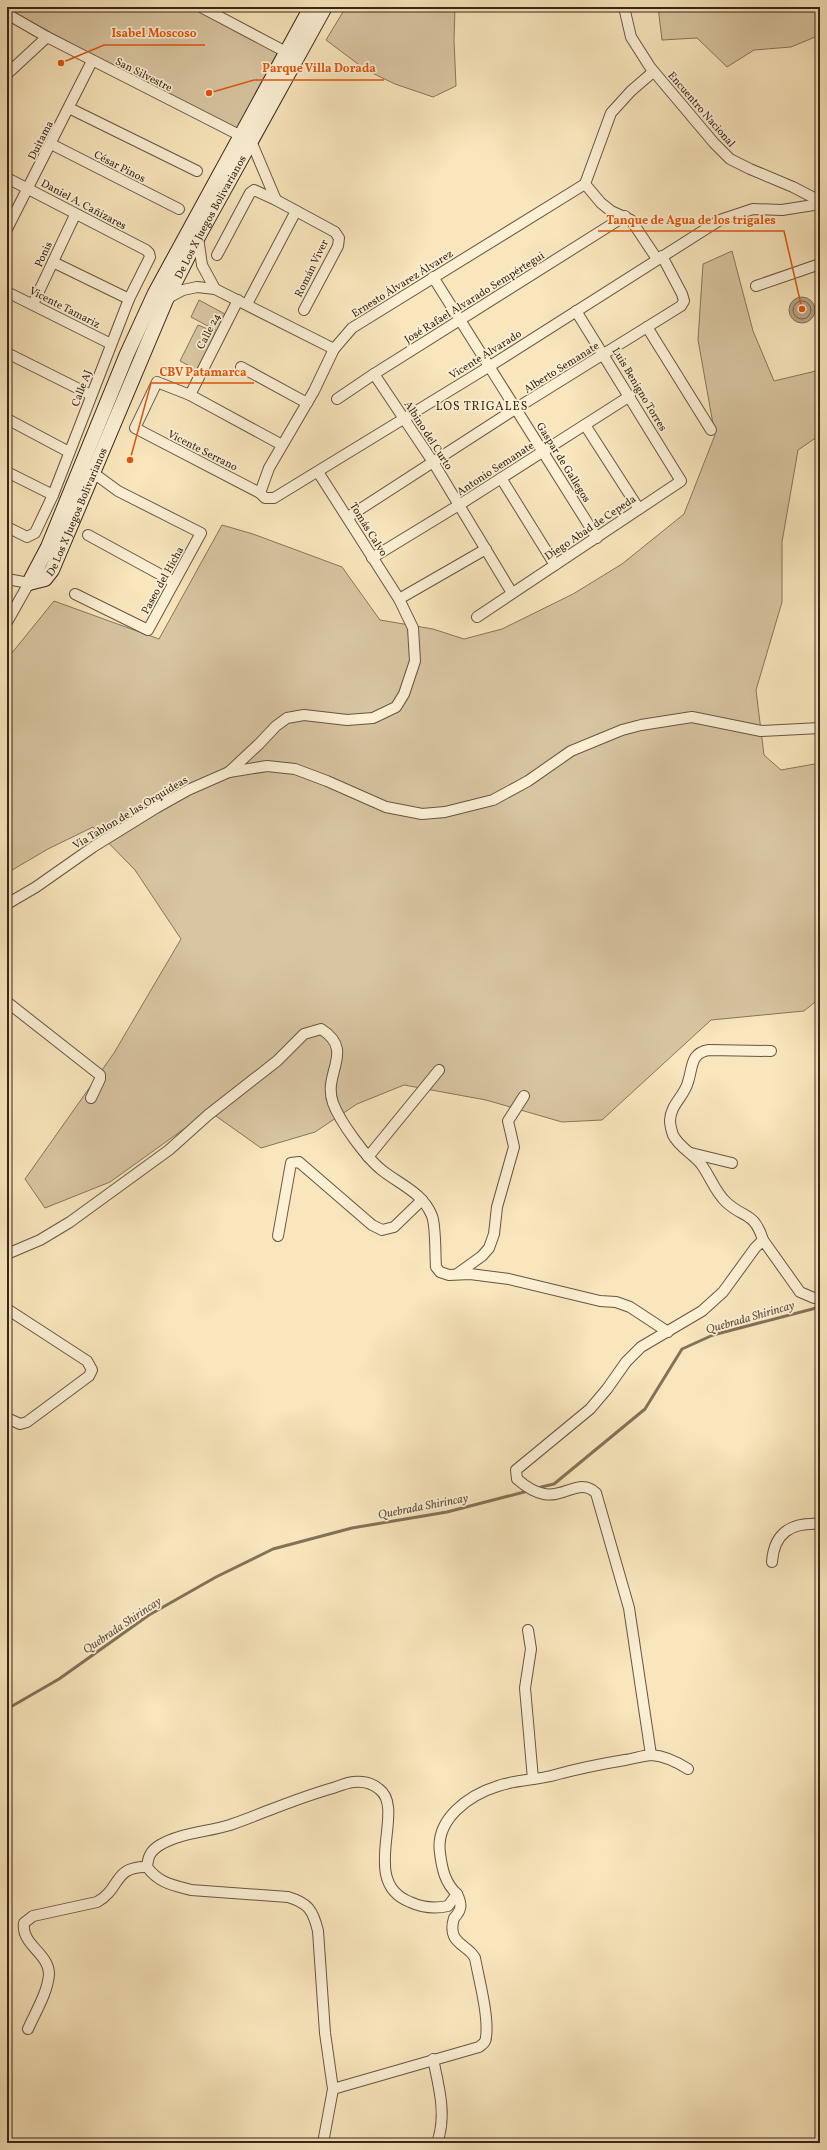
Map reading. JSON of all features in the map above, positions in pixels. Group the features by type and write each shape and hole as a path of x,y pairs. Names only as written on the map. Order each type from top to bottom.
{"street":[{"name":"De Los X Juegos Bolivarianos","path":"29,583 45,579 52,570 87,469 161,296 246,139 325,7"},
{"name":"Encuentro Nacional","path":"624,7 631,37 653,72 714,143 730,159 793,187 820,203"},
{"path":"206,8 286,52"},
{"name":"De Los X Juegos Bolivarianos","path":"246,139 286,52 310,8"},
{"name":"San Silvestre","path":"7,14 92,61 246,139"},
{"path":"7,74 47,37"},
{"name":"Duitama","path":"7,229 92,61"},
{"path":"653,72 631,91 611,113 585,184 601,203 611,211 631,220 659,257"},
{"path":"69,108 197,171"},
{"path":"246,139 276,200"},
{"name":"César Pinos","path":"51,144 179,209"},
{"name":"Daniel A. Cañizares","path":"7,178 150,253"},
{"name":"Ernesto Álvarez Álvarez","path":"260,493 269,468 307,403 334,349 352,328 585,184"},
{"name":"Román Viver","path":"217,255 250,193 258,191 335,232 339,238 338,246 304,310"},
{"name":"Vicente Alvarado","path":"260,493 265,498 274,498 318,472 490,366 659,257 720,220 753,209 782,210 820,203"},
{"name":"Calle 24","path":"190,395 296,211"},
{"name":"Ponis","path":"33,304 75,215"},
{"name":"José Rafael Alvarado Sempértegui","path":"337,399 374,374 625,216"},
{"path":"194,234 202,265 215,289"},
{"name":"Calle AJ","path":"7,527 27,537 35,533 52,495 129,299 150,257 150,253"},
{"name":"Alberto Semanate","path":"348,517 515,409 681,306 684,301 659,257"},
{"path":"53,262 129,299"},
{"path":"756,286 820,264"},
{"name":"Gaspar de Gallegos","path":"433,277 461,319 515,409 544,451 597,538"},
{"path":"161,296 197,287 215,289 334,349"},
{"name":"Vicente Tamariz","path":"7,292 111,344"},
{"name":"Luis Benigno Torres","path":"576,311 630,396 681,481"},
{"path":"647,327 711,430"},
{"path":"7,353 91,395"},
{"path":"241,367 307,403"},
{"name":"Albino del Curto","path":"374,374 433,462 512,593"},
{"name":"Vicente Serrano","path":"190,395 157,382 135,428 260,493"},
{"path":"190,395 282,445"},
{"name":"Antonio Semanate","path":"372,558 460,505 630,396"},
{"path":"7,419 69,452"},
{"path":"585,425 639,509"},
{"name":"Paseo del Hicha","path":"75,594 148,630 201,532 118,490 87,469"},
{"path":"7,472 52,495"},
{"name":"Tomás Calvo","path":"229,772 276,726 287,718 304,715 347,720 373,718 396,707 404,694 416,661 413,628 399,599 318,472"},
{"path":"501,478 555,565"},
{"name":"Diego Abad de Cepeda","path":"477,617 681,481"},
{"path":"88,535 174,582"},
{"path":"399,599 486,549"},
{"path":"7,579 29,583 7,622"},
{"name":"Via Tablon de las Orquideas","path":"7,904 36,887 93,847 156,808 188,790 229,772 267,766 295,769 327,781 386,807 422,814 445,812 493,800 528,781 571,752 622,730 640,726 692,717 761,731 820,728"},
{"path":"7,1002 100,1075 100,1079 91,1098"},
{"path":"7,1254 40,1240 76,1218 169,1150 208,1115 277,1061 304,1034 313,1030 321,1029 332,1036 337,1043 339,1052 331,1082 331,1096 334,1106 368,1157 383,1171 414,1191 422,1200 432,1216 436,1267 440,1272 509,1279 600,1301 616,1302 630,1307 668,1332"},
{"path":"771,1051 709,1050 700,1052 695,1056 687,1085 673,1105 670,1121 674,1136 700,1163 726,1202 753,1220 758,1226 763,1240 800,1292 814,1298 820,1297"},
{"path":"368,1157 439,1070"},
{"path":"457,1274 482,1256 489,1248 494,1234 497,1207 513,1153 513,1141 508,1120 524,1096"},
{"path":"691,1153 732,1163"},
{"path":"278,1236 291,1163 295,1161 299,1162 372,1225 382,1230 394,1227 422,1200"},
{"path":"651,1755 629,1608 596,1493 590,1486 580,1486 555,1495 532,1491 517,1479 516,1470 590,1409 626,1362 642,1347 702,1311 724,1292 754,1248 763,1240"},
{"path":"7,1309 87,1361 92,1370 89,1376 27,1422 20,1424 7,1418"},
{"path":"772,1562 773,1548 778,1538 787,1530 806,1523 820,1524"},
{"path":"528,1630 531,1649 525,1688 533,1779"},
{"path":"333,2088 480,2047 486,2038 484,2008 475,1958 472,1952 462,1947 457,1942 453,1931 454,1918 460,1913 461,1907 457,1894 450,1887 442,1868 439,1845 441,1833 449,1819 466,1800 497,1786 596,1764 651,1755 664,1757 688,1769"},
{"path":"324,2143 333,2088 325,2033 318,1931 315,1916 303,1901 288,1897 190,1890 155,1878 147,1867 149,1854 159,1845 176,1838 230,1825 312,1794 354,1782 368,1783 380,1790 387,1802 389,1815 384,1847 386,1872 392,1891 399,1898 434,1909 448,1906 457,1894"},
{"path":"28,2029 45,1988 49,1974 43,1959 26,1938 23,1930 24,1923 33,1916 97,1902 112,1890 123,1872 134,1867 147,1867"},
{"path":"434,2059 442,2116 442,2130 437,2143"}],"shaded area":[{"path":"7,7 195,7 279,53 236,132 7,9"},
{"path":"346,7 455,7 454,40 456,86 433,97 395,84 366,70 326,40"},
{"path":"658,7 820,7 820,35 791,47 754,50 727,67 697,38 662,40"},
{"path":"732,251 753,331 774,381 820,370 820,435 798,450 782,542 782,602 756,690 764,755 781,770 820,763 820,998 804,1011 711,1020 602,1120 562,1122 486,1100 404,1085 357,1104 315,1132 261,1148 213,1114 188,1126 110,1182 45,1208 25,1179 114,1053 181,939 135,870 93,827 48,849 7,873 7,659 54,601 159,639 222,525 253,534 342,567 380,620 433,629 464,639 502,629 573,594 622,564 684,514 715,435 698,340 703,264"},
{"path":"199,300 225,314 217,331 191,317"},
{"path":"198,325 217,333 199,371 180,361"}],"water":[{"path":"802,297 811,301 815,310 811,319 802,323 793,319 789,310 793,301"}],"waterway":[{"name":"Quebrada Shirincay","path":"537,1488 554,1484 645,1409 682,1349 713,1335 820,1307"},
{"name":"Quebrada Shirincay","path":"7,1709 59,1679 149,1615 216,1577 273,1549 352,1528 447,1512 528,1491"}],"place":[{"name":"Isabel Moscoso","path":"61,63"},
{"name":"Parque Villa Dorada","path":"209,93"},
{"name":"Tanque de Agua de los trigales","path":"802,309"},
{"name":"CBV Patamarca","path":"130,460"}],"district":[{"name":"LOS TRIGALES","path":"482,406"}]}
